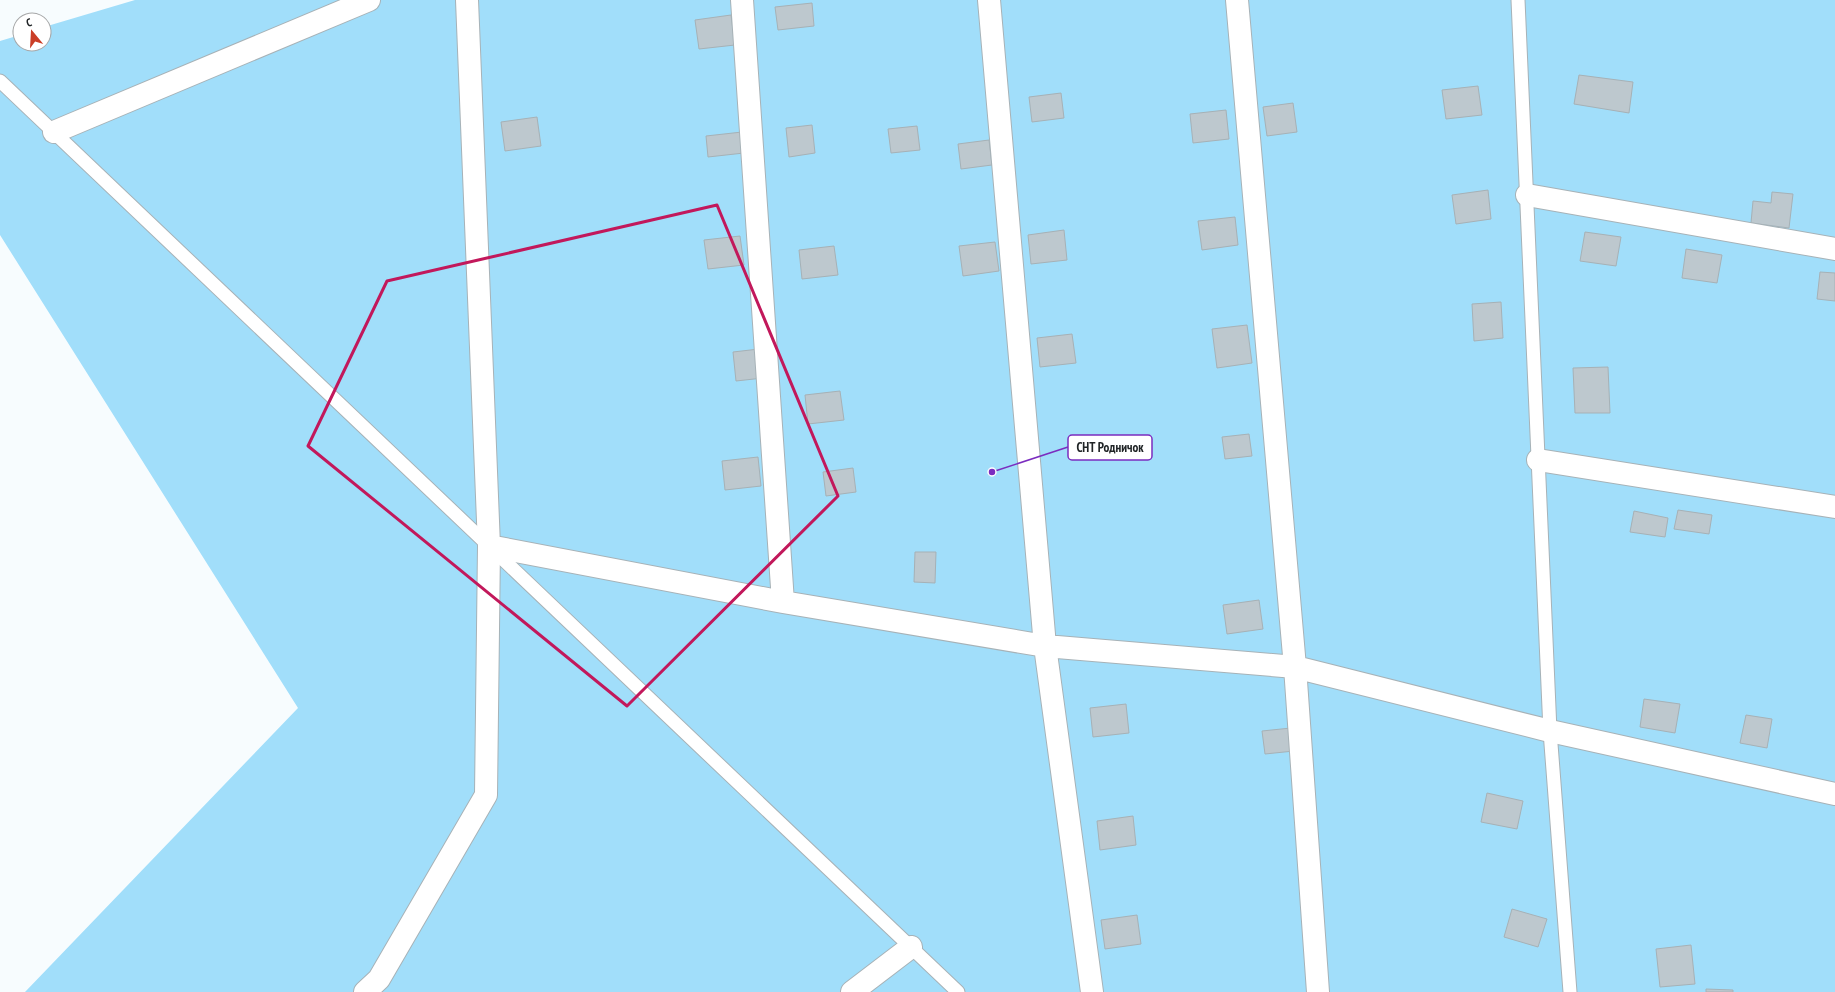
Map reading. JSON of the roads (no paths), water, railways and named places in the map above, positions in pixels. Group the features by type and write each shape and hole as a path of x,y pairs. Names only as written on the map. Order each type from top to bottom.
{"street":[{"path":"54,132 369,0"},
{"path":"365,992 378,979 486,795 489,546 467,0"},
{"path":"742,0 783,602"},
{"path":"989,0 1045,646 1092,992"},
{"path":"1237,0 1295,667 1318,992"},
{"path":"1527,195 1835,249"},
{"path":"1538,460 1835,507"},
{"path":"489,546 783,602 1045,646 1295,667 1550,731 1835,794"},
{"path":"852,992 910,947"}],"lane":[{"path":"1518,0 1550,731 1570,992"},
{"path":"0,81 958,992"}],"place":[{"name":"СНТ Родничок","path":"992,472"}]}
